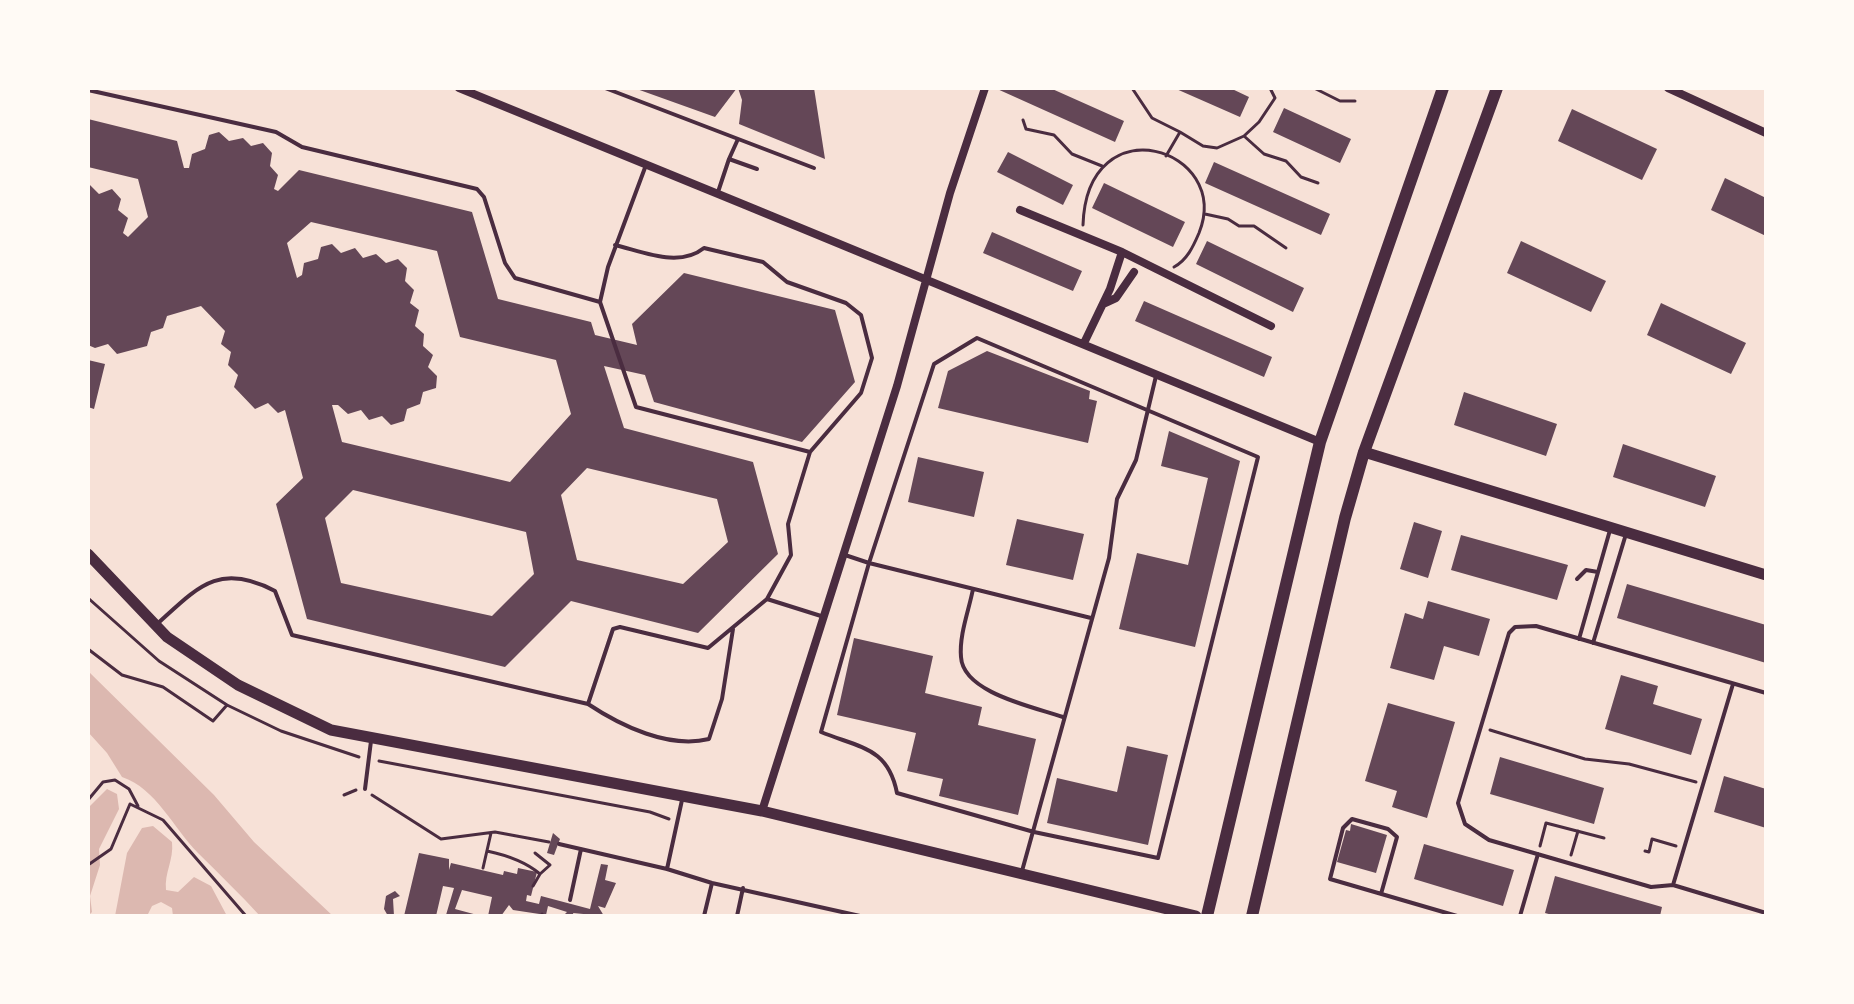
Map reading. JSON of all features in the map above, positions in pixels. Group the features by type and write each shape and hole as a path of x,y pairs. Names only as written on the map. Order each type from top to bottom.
{"main road":[{"path":"1207,916 1320,442 1443,88"},
{"path":"1252,916 1345,518 1364,452 1497,88"}],"street":[{"path":"459,88 928,282 1085,341 1320,442"},
{"path":"490,101 494,88"},
{"path":"762,811 928,282 950,193 985,88"},
{"path":"1668,88 1766,133"},
{"path":"1020,210 1122,252 1271,326"},
{"path":"1085,341 1122,252"},
{"path":"1102,304 1116,298 1134,272"},
{"path":"1364,452 1766,575"},
{"path":"88,554 156,625 191,653 273,704 331,730 762,811 1196,916"}],"lane":[{"path":"605,88 814,168"},
{"path":"88,90 192,116 214,117 276,132 302,147 477,189 484,197 505,263 515,278 600,302"},
{"path":"717,195 738,139"},
{"path":"729,159 757,169"},
{"path":"646,165 615,245 600,302 636,407 810,452"},
{"path":"588,704 613,629 620,627 708,648 767,599 791,555 788,524 810,452 861,393 872,358 861,315 846,303 787,282 763,262 704,248 692,258 672,258 615,245"},
{"path":"977,338 1258,457 1158,858 1034,832 897,793 893,769 882,757 821,732 869,563 934,364 977,338"},
{"path":"1020,875 1109,558 1117,499 1136,460 1156,373"},
{"path":"1579,639 1611,528"},
{"path":"1593,643 1626,532"},
{"path":"842,554 1091,618"},
{"path":"1577,579 1586,570 1598,572"},
{"path":"156,625 201,584 221,577 255,581 275,591 292,635 588,704 615,722 663,738 696,742 709,739 722,699 733,629"},
{"path":"973,589 961,651 966,676 981,687 1063,717"},
{"path":"767,599 823,617"},
{"path":"1766,693 1536,626 1515,627 1509,633 1458,803 1460,814 1473,832 1651,887 1673,885 1766,913"},
{"path":"1673,885 1733,684"},
{"path":"365,789 371,738"},
{"path":"667,869 682,797"},
{"path":"1381,894 1397,837 1388,829 1357,820 1347,823 1330,879 1381,894 1457,916"},
{"path":"559,844 860,916"},
{"path":"570,900 581,849"},
{"path":"1520,916 1538,854"},
{"path":"704,916 712,883"},
{"path":"737,916 743,888"}],"path":[{"path":"1132,88 1152,118 1203,146 1217,148 1244,136 1259,122 1275,98 1272,89"},
{"path":"1314,88 1340,101 1355,101"},
{"path":"1023,120 1026,129 1054,135 1072,154 1102,166"},
{"path":"1166,156 1180,132"},
{"path":"1244,136 1264,154 1286,161 1301,177 1316,179 1318,183"},
{"path":"1087,238 1083,221 1088,187 1102,166 1126,153 1156,152 1166,156 1188,168 1199,182 1205,214 1184,261 1164,273"},
{"path":"1205,214 1228,219 1239,226 1254,226 1286,248"},
{"path":"89,600 159,661 227,705"},
{"path":"1481,728 1585,759 1629,764 1703,784"},
{"path":"88,800 103,782 115,780 129,789 139,807"},
{"path":"365,789 383,805 441,839 491,833 546,841"},
{"path":"344,795 354,790"},
{"path":"88,865 111,849 130,804 163,820 246,916"},
{"path":"1538,854 1546,823 1604,838"},
{"path":"1569,863 1578,831"},
{"path":"483,868 491,833"},
{"path":"1645,851 1649,852 1652,839 1684,848"},
{"path":"487,851 512,857 540,874"},
{"path":"533,886 540,874 547,871 548,862 535,853"}],"shaded area":[{"path":"88,671 214,795 254,842 333,916 260,916 198,853 155,800 134,782 122,777 107,753 88,732"},
{"path":"107,789 117,794 119,809 99,849 100,865 90,896 92,912 88,916 88,808"},
{"path":"153,826 172,842 166,890 178,892 194,877 211,886 227,916 173,916 172,908 161,902 152,906 147,916 115,916 127,853 142,828"}],"building":[{"path":"634,88 737,88 715,117"},
{"path":"738,88 814,88 825,159 739,124 742,100"},
{"path":"995,88 1050,88 1124,121 1115,142"},
{"path":"1174,88 1230,88 1249,97 1240,117"},
{"path":"1284,108 1351,139 1340,163 1273,132"},
{"path":"1572,109 1657,149 1642,180 1558,141"},
{"path":"88,119 177,141 184,168 189,168 192,154 205,149 209,135 219,132 229,141 243,138 251,146 263,143 272,153 270,166 278,175 274,189 278,191 299,170 472,212 498,299 591,322 595,335 637,345 632,324 684,273 835,310 855,382 802,442 654,402 645,375 604,366 624,428 753,462 778,554 698,633 571,601 505,667 307,619 276,504 303,478 285,410 278,413 268,403 255,409 234,387 238,375 228,365 231,352 221,344 225,331 201,306 167,316 163,328 151,332 147,346 117,354 108,344 95,348 88,345 88,183 99,194 112,189 121,199 118,210 128,218 123,233 128,237 148,217 138,179 88,167","holes":["311,222 437,251 460,337 556,360 571,414 510,482 342,442 332,405 338,405 348,414 361,410 369,420 382,416 391,425 404,421 407,409 420,404 423,392 436,388 437,376 428,367 433,355 423,346 424,334 415,326 419,310 410,303 414,290 405,281 407,268 398,259 386,263 376,254 363,258 355,248 341,253 332,244 321,247 318,259 304,263 302,275 297,278 287,243","587,468 717,499 728,542 683,584 577,560 561,495","353,490 526,532 534,574 492,616 341,583 325,518"]},
{"path":"1008,152 1073,185 1063,205 997,172"},
{"path":"1214,162 1330,214 1321,235 1205,183"},
{"path":"1725,178 1766,198 1766,236 1711,210"},
{"path":"1104,183 1185,222 1173,247 1092,208"},
{"path":"992,232 1082,271 1073,291 983,253"},
{"path":"1207,241 1304,288 1293,312 1196,264"},
{"path":"1521,241 1606,281 1591,312 1507,273"},
{"path":"1144,301 1272,357 1264,377 1135,321"},
{"path":"1661,303 1746,343 1731,374 1647,335"},
{"path":"987,351 1090,391 1089,399 1097,401 1088,443 938,408 948,371"},
{"path":"88,360 105,364 94,409 88,407"},
{"path":"1464,392 1557,424 1546,456 1454,425"},
{"path":"1169,431 1240,461 1195,647 1119,629 1137,553 1188,565 1208,478 1161,466"},
{"path":"1623,444 1716,476 1705,507 1613,477"},
{"path":"918,457 984,472 974,517 908,502"},
{"path":"1017,519 1084,534 1073,580 1006,565"},
{"path":"1414,522 1442,531 1428,578 1400,569"},
{"path":"1461,535 1568,565 1557,600 1451,570"},
{"path":"1627,584 1766,625 1766,663 1617,618"},
{"path":"1428,601 1490,619 1479,656 1444,646 1434,680 1390,668 1405,613 1423,619"},
{"path":"854,638 933,656 925,693 982,707 978,725 1036,739 1018,815 939,796 943,779 907,771 916,733 837,715"},
{"path":"1621,675 1658,686 1653,704 1702,719 1691,755 1605,729"},
{"path":"1388,703 1455,722 1427,818 1392,807 1397,791 1365,781"},
{"path":"1127,746 1168,755 1148,845 1047,823 1057,778 1117,792"},
{"path":"1500,757 1604,788 1594,824 1490,794"},
{"path":"1724,776 1766,789 1766,828 1714,812"},
{"path":"1351,824 1387,835 1376,873 1337,862 1346,830 1350,831"},
{"path":"553,833 560,839 554,855 547,853"},
{"path":"1424,844 1514,870 1503,906 1414,879"},
{"path":"419,853 449,859 449,870 451,863 503,875 504,871 517,874 518,868 537,872 531,896 527,895 526,901 539,904 541,896 590,909 601,864 608,865 605,880 616,883 605,908 598,906 604,916 573,913 574,916 563,916 567,912 548,906 546,915 513,910 509,905 501,916 488,916 492,897 462,890 455,909 481,916 446,915 454,888 443,886 436,916 404,916"},
{"path":"1555,876 1662,907 1660,916 1556,916 1545,913"},
{"path":"395,891 400,896 393,899 394,916 388,916 384,909 386,896"}]}
